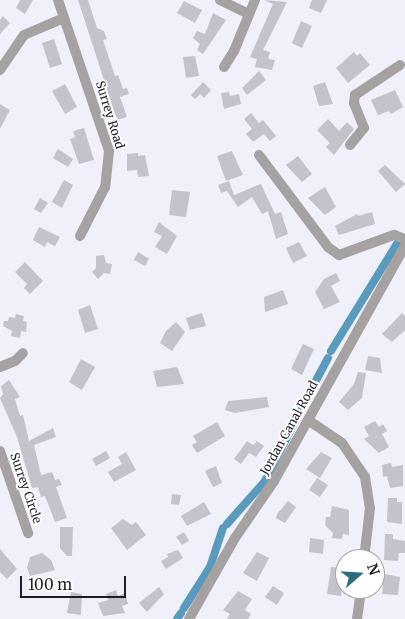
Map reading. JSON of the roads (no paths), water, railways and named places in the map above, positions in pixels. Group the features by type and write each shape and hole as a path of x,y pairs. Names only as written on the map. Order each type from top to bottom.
{"street":[{"name":"Surrey Road","path":"58,0 109,152 105,187 80,236"},
{"path":"220,0 249,14"},
{"path":"224,67 234,52 255,0"},
{"path":"0,70 24,35 64,18"},
{"path":"350,145 364,128 354,102 355,95 400,65"},
{"path":"258,155 328,247 339,254 394,235 405,239"},
{"name":"Jordan Canal Road","path":"190,619 235,538 267,491 308,420 405,246"},
{"path":"0,367 15,361 23,353"},
{"path":"308,420 342,443 365,477 370,508 365,549"},
{"name":"Surrey Circle","path":"0,451 28,533"},
{"path":"357,619 360,599"}],"waterway":[{"path":"331,351 400,239"},
{"path":"311,390 328,358"},
{"path":"227,524 265,481 307,398"},
{"path":"184,608 210,567 223,528"},
{"path":"177,619 181,613"}]}
